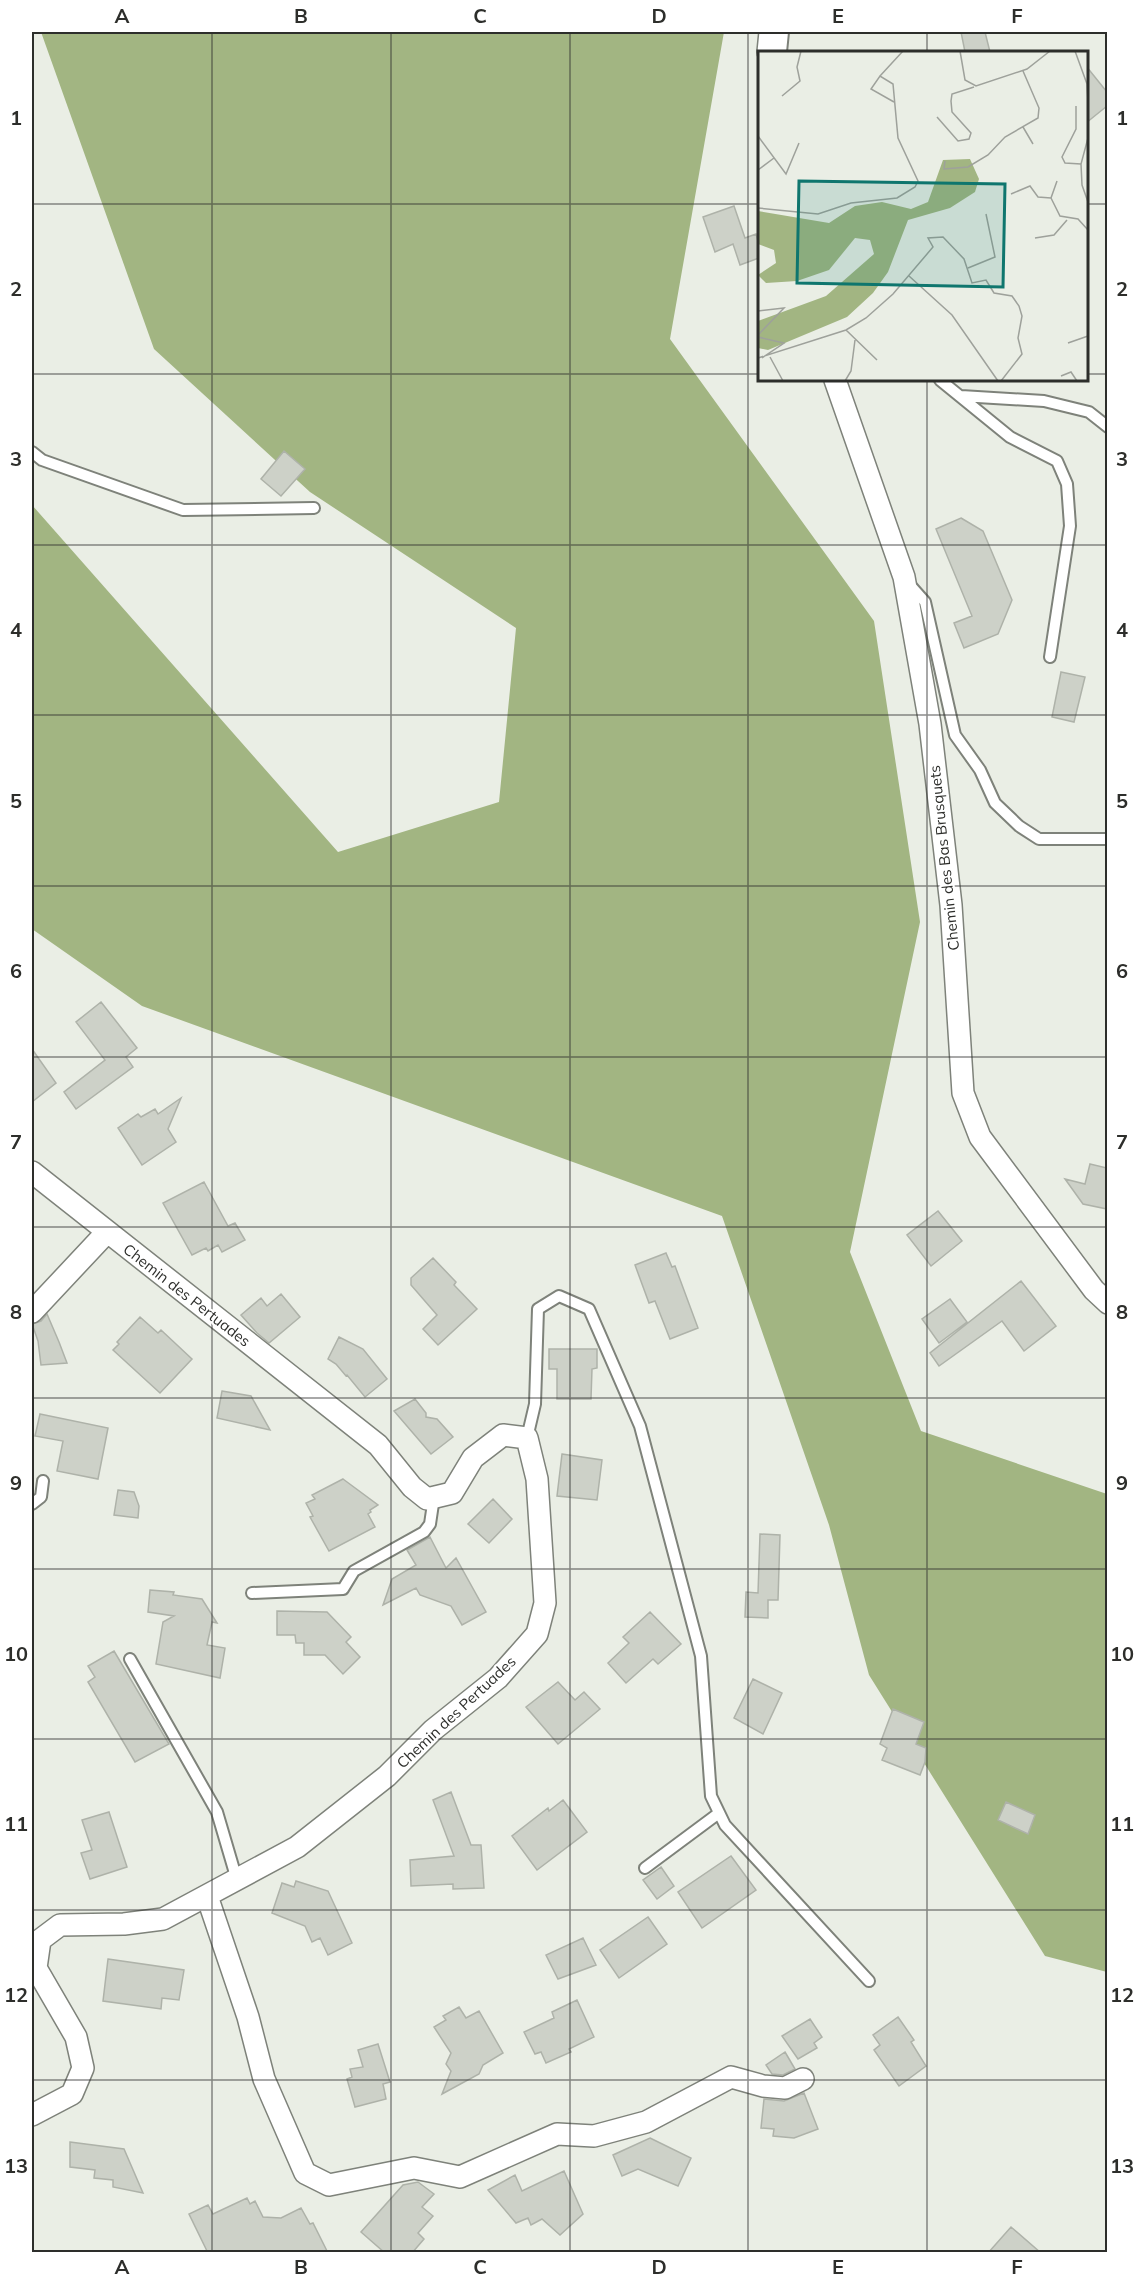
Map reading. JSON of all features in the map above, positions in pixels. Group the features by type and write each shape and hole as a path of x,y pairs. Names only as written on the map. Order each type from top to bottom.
{"street":[{"path":"768,51 770,32"},
{"name":"Chemin des Bas Brusquets","path":"835,381 904,577 930,724 951,905 963,1093 980,1137 1107,1304"},
{"name":"Chemin des Pertuades","path":"32,1172 378,1445 412,1487 427,1499 434,1497"},
{"path":"32,1312 107,1232"},
{"path":"434,1497 452,1493 473,1458 503,1435 527,1438"},
{"name":"Chemin des Pertuades","path":"32,2115 72,2094 83,2068 76,2037 36,1968 40,1940 60,1925 124,1924 162,1919 297,1846 387,1776 433,1730 498,1677 537,1634 545,1603 537,1479 527,1438"},
{"path":"207,1896 248,2017 264,2079 305,2173 329,2185 414,2168 460,2177 557,2134 594,2136 646,2122 731,2077 763,2086 785,2088 803,2079"}],"lane":[{"path":"781,51 783,32"},
{"path":"941,381 1010,437 1057,460 1067,484 1070,526 1050,657"},
{"path":"961,396 1044,401 1089,412 1107,427"},
{"path":"32,452 42,460 183,510 314,507"},
{"path":"904,577 925,602 955,735 981,770 995,803 1019,826 1039,839 1107,839"},
{"path":"527,1438 535,1404 538,1309 560,1296 589,1309 640,1426 701,1656 711,1796 719,1814 725,1825 870,1981"},
{"path":"32,1504 41,1497 43,1481"},
{"path":"252,1593 343,1590 354,1571 424,1533 430,1524 434,1497"},
{"path":"130,1659 217,1812 237,1880"},
{"path":"645,1868 719,1814"}],"green space":[{"path":"41,32 724,32 670,339 874,621 920,922 850,1252 921,1431 1107,1494 1107,1972 1045,1956 869,1675 829,1525 722,1216 142,1006 32,929 32,505 338,852 499,802 516,628 310,492 154,349"}],"building":[{"path":"961,32 985,32 990,51 965,51"},
{"path":"1088,68 1107,92 1107,106 1088,121"},
{"path":"734,206 745,238 756,234 758,258 740,265 733,244 715,252 703,217"},
{"path":"284,451 305,469 281,496 261,479"},
{"path":"961,518 983,531 1012,600 998,634 964,648 954,623 972,616 936,529"},
{"path":"1061,672 1085,677 1074,722 1052,717"},
{"path":"101,1002 137,1048 126,1057 133,1067 76,1109 64,1092 105,1060 76,1022"},
{"path":"32,1049 56,1083 32,1102"},
{"path":"181,1098 168,1129 176,1142 142,1165 118,1128 138,1114 141,1117 155,1109 158,1114"},
{"path":"1090,1164 1107,1168 1107,1209 1083,1204 1065,1179 1085,1184"},
{"path":"204,1182 228,1226 235,1223 245,1240 222,1252 218,1245 208,1251 206,1248 192,1255 163,1203"},
{"path":"938,1211 962,1241 931,1266 907,1235"},
{"path":"666,1253 672,1267 675,1266 698,1328 670,1339 655,1301 649,1303 635,1265"},
{"path":"433,1258 477,1309 438,1345 423,1329 437,1315 411,1285 411,1278"},
{"path":"1021,1281 1056,1326 1024,1351 1002,1321 939,1366 930,1353"},
{"path":"281,1294 300,1317 269,1343 241,1315 261,1298 267,1306"},
{"path":"950,1299 967,1322 939,1343 922,1319"},
{"path":"47,1314 67,1363 41,1365 38,1341 32,1324 41,1321"},
{"path":"140,1317 158,1333 161,1330 192,1359 160,1393 113,1350 119,1344 117,1342"},
{"path":"339,1337 363,1349 387,1379 365,1397 347,1375 328,1359"},
{"path":"549,1349 597,1349 597,1368 592,1369 591,1399 557,1399 557,1369 549,1369"},
{"path":"222,1391 251,1396 270,1430 217,1418"},
{"path":"415,1399 426,1413 426,1417 437,1419 453,1437 431,1454 394,1411"},
{"path":"40,1414 108,1428 98,1479 57,1471 63,1441 35,1436"},
{"path":"562,1454 602,1460 597,1500 557,1496"},
{"path":"343,1479 378,1505 368,1514 375,1527 329,1551 310,1517 313,1516 306,1503 315,1499 312,1495"},
{"path":"118,1490 134,1492 139,1506 138,1518 114,1515"},
{"path":"493,1499 512,1519 489,1543 468,1524"},
{"path":"760,1534 780,1535 778,1600 768,1600 768,1618 745,1617 746,1592 758,1593"},
{"path":"430,1537 446,1568 456,1558 486,1612 462,1625 451,1606 420,1595 416,1588 383,1605 392,1579 416,1565 407,1550"},
{"path":"150,1590 174,1592 173,1595 202,1599 217,1623 212,1622 207,1645 225,1648 220,1678 156,1664 163,1622 174,1616 148,1612"},
{"path":"277,1611 327,1612 351,1637 346,1642 360,1657 343,1674 325,1655 304,1655 304,1643 296,1643 295,1635 277,1635"},
{"path":"650,1612 681,1644 658,1664 653,1659 626,1683 608,1663 629,1643 623,1637"},
{"path":"114,1651 169,1744 135,1762 88,1682 95,1677 88,1666"},
{"path":"753,1679 782,1693 763,1734 734,1718"},
{"path":"558,1682 575,1700 584,1692 600,1709 558,1744 526,1707"},
{"path":"893,1709 924,1722 916,1744 926,1748 925,1762 920,1775 882,1760 887,1748 880,1744"},
{"path":"451,1792 471,1845 481,1845 484,1888 453,1889 453,1884 411,1886 410,1860 454,1856 433,1800"},
{"path":"563,1800 587,1832 537,1870 512,1836 548,1808 549,1811"},
{"path":"1006,1802 1035,1815 1028,1834 998,1820"},
{"path":"109,1812 127,1867 90,1879 81,1853 92,1850 82,1820"},
{"path":"731,1856 756,1890 702,1928 678,1892"},
{"path":"661,1867 674,1886 657,1899 643,1880"},
{"path":"296,1881 328,1891 352,1943 328,1955 320,1938 312,1942 305,1926 272,1913 282,1883 294,1887"},
{"path":"648,1917 667,1944 619,1978 600,1950"},
{"path":"583,1938 596,1965 558,1979 546,1955"},
{"path":"108,1959 184,1970 179,2000 162,1998 161,2009 103,2001"},
{"path":"577,2000 594,2037 569,2049 571,2052 546,2063 541,2052 535,2054 524,2032 554,2018 552,2012"},
{"path":"459,2007 466,2018 479,2011 503,2053 483,2065 479,2074 442,2094 451,2071 446,2064 451,2053 434,2027 446,2020 443,2016"},
{"path":"898,2017 914,2040 911,2042 926,2066 899,2086 874,2050 880,2045 873,2035"},
{"path":"810,2019 822,2037 814,2043 817,2048 798,2059 782,2036"},
{"path":"378,2044 390,2082 383,2084 386,2099 355,2107 347,2079 352,2077 350,2069 363,2067 358,2050"},
{"path":"785,2052 795,2069 783,2075 772,2074 766,2065"},
{"path":"804,2093 818,2129 794,2138 773,2136 774,2129 761,2128 764,2099 784,2101"},
{"path":"650,2138 691,2158 678,2186 638,2169 622,2176 613,2155"},
{"path":"70,2142 124,2149 143,2193 113,2187 113,2180 94,2178 95,2170 70,2167"},
{"path":"564,2171 583,2214 560,2235 542,2219 531,2225 528,2218 516,2223 488,2190 515,2175 522,2191"},
{"path":"418,2182 434,2194 422,2207 433,2216 418,2233 424,2239 412,2253 385,2253 361,2232 403,2185"},
{"path":"247,2198 250,2204 255,2201 263,2217 281,2218 301,2208 310,2224 313,2223 328,2253 208,2253 189,2214 208,2205 213,2214"},
{"path":"1011,2227 1041,2253 988,2253"}]}
